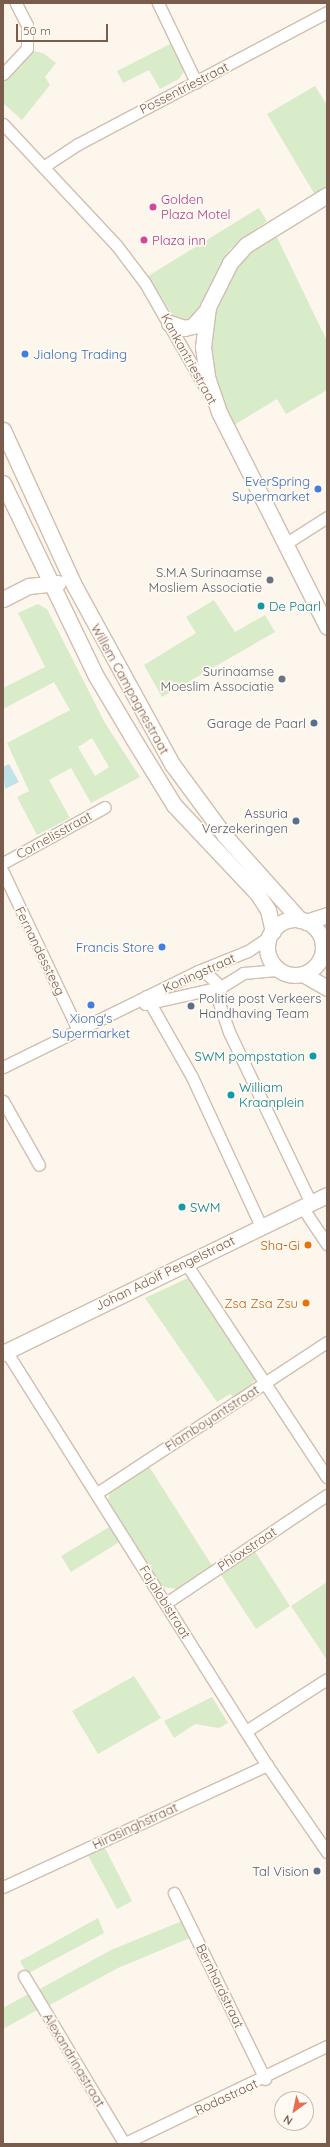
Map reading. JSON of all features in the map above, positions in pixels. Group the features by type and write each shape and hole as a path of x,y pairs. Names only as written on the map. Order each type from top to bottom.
{"main road":[{"path":"169,323 184,328 193,326 208,307 230,263 246,245 327,195"},
{"path":"208,307 203,347 207,377 220,414"},
{"name":"Kankantriestraat","path":"220,414 327,627"},
{"name":"Willem Campagnestraat","path":"3,430 74,585 172,764 225,836 304,921"},
{"name":"Willem Campagnestraat","path":"3,483 49,582 96,676 169,797 257,893 268,910 271,934"},
{"path":"3,599 29,586 49,582 74,585"},
{"path":"304,921 324,934 325,958 315,967 303,974 291,975 279,970 269,957 271,934 284,922 304,921 327,915"},
{"path":"303,974 327,988"},
{"name":"Johan Adolf Pengelstraat","path":"5,1352 185,1262 327,1195"}],"street":[{"path":"3,74 27,48 27,25 16,3"},
{"path":"158,3 196,82"},
{"name":"Possentriestraat","path":"43,166 78,144 327,12"},
{"name":"Kankantriestraat","path":"3,124 117,246 169,323 220,414"},
{"path":"285,544 327,517"},
{"name":"Cornelisstraat","path":"3,863 105,808"},
{"name":"Fernandessteeg","path":"3,872 78,1030"},
{"name":"Koningstraat","path":"149,1000 198,971 253,949 271,934"},
{"name":"Koningstraat","path":"3,1067 126,1006 196,990 221,987 243,973 279,970"},
{"path":"198,971 206,973 221,987 218,1000 229,1032 306,1205 327,1244"},
{"path":"149,1000 192,1077 261,1226"},
{"path":"3,1101 39,1165"},
{"path":"185,1262 327,1477"},
{"name":"Flamboyantstraat","path":"97,1493 327,1342"},
{"name":"Fajalobistraat","path":"5,1352 97,1493 267,1764 325,1844"},
{"name":"Phloxstraat","path":"166,1603 327,1495"},
{"path":"246,1731 327,1679"},
{"name":"Hirasinghstraat","path":"3,1888 267,1764"},
{"name":"Bernhardstraat","path":"174,1893 265,2079"},
{"name":"Alexandrinastraat","path":"24,1976 124,2144"},
{"name":"Rodastraat","path":"124,2144 265,2079 327,2046"}],"green space":[{"path":"172,43 185,70 179,79 160,89 149,70 123,83 117,71"},
{"path":"28,50 43,53 56,63 45,77 50,85 22,120 3,103 3,77"},
{"path":"315,86 327,105 327,189 315,195 267,114"},
{"path":"259,208 267,221 229,250 197,311 188,321 177,322 148,276"},
{"path":"274,231 327,341 327,390 286,414 277,399 234,425 218,395 209,366 213,309 226,279 250,250"},
{"path":"214,600 235,632 265,615 275,632 162,697 144,665 196,633 186,617"},
{"path":"38,604 47,609 105,723 140,777 91,803 71,768 49,780 70,818 37,835 17,797 29,791 7,743 70,710 54,682 3,709 3,688 45,667 18,613","holes":["92,738 109,767 95,776 78,747"]},
{"path":"188,1278 255,1379 248,1389 234,1398 230,1394 217,1402 145,1298"},
{"path":"148,1465 213,1567 177,1589 161,1587 108,1500 111,1489"},
{"path":"111,1526 121,1541 71,1572 61,1556"},
{"path":"254,1550 290,1606 256,1629 219,1572"},
{"path":"327,1582 327,1660 291,1606"},
{"path":"134,1676 161,1718 98,1754 72,1711"},
{"path":"212,1697 228,1723 219,1728 195,1724 174,1738 164,1721"},
{"path":"102,1842 132,1901 117,1909 85,1850"},
{"path":"98,1918 104,1933 27,1974 20,1961"},
{"path":"182,1921 190,1938 118,1968 46,2007 36,1991 111,1950"},
{"path":"30,1993 39,2009 3,2029 3,2008"}],"water":[{"path":"9,764 19,782 5,789 3,767"}],"place":[{"name":"Golden Plaza Motel","path":"153,207"},
{"name":"Plaza inn","path":"144,240"},
{"name":"Jialong Trading","path":"25,354"},
{"name":"EverSpring Supermarket","path":"318,489"},
{"name":"S.M.A Surinaamse Mosliem Associatie","path":"270,580"},
{"name":"De Paarl","path":"261,606"},
{"name":"Surinaamse Moeslim Associatie","path":"282,679"},
{"name":"Garage de Paarl","path":"314,723"},
{"name":"Assuria Verzekeringen","path":"296,821"},
{"name":"Francis Store","path":"162,947"},
{"name":"Xiong's Supermarket","path":"91,1005"},
{"name":"Politie post Verkeers Handhaving Team","path":"191,1006"},
{"name":"SWM pompstation","path":"313,1056"},
{"name":"William Kraanplein","path":"231,1095"},
{"name":"SWM","path":"182,1207"},
{"name":"Sha-Gi","path":"308,1245"},
{"name":"Zsa Zsa Zsu","path":"306,1303"},
{"name":"Tal Vision","path":"317,1871"}]}
